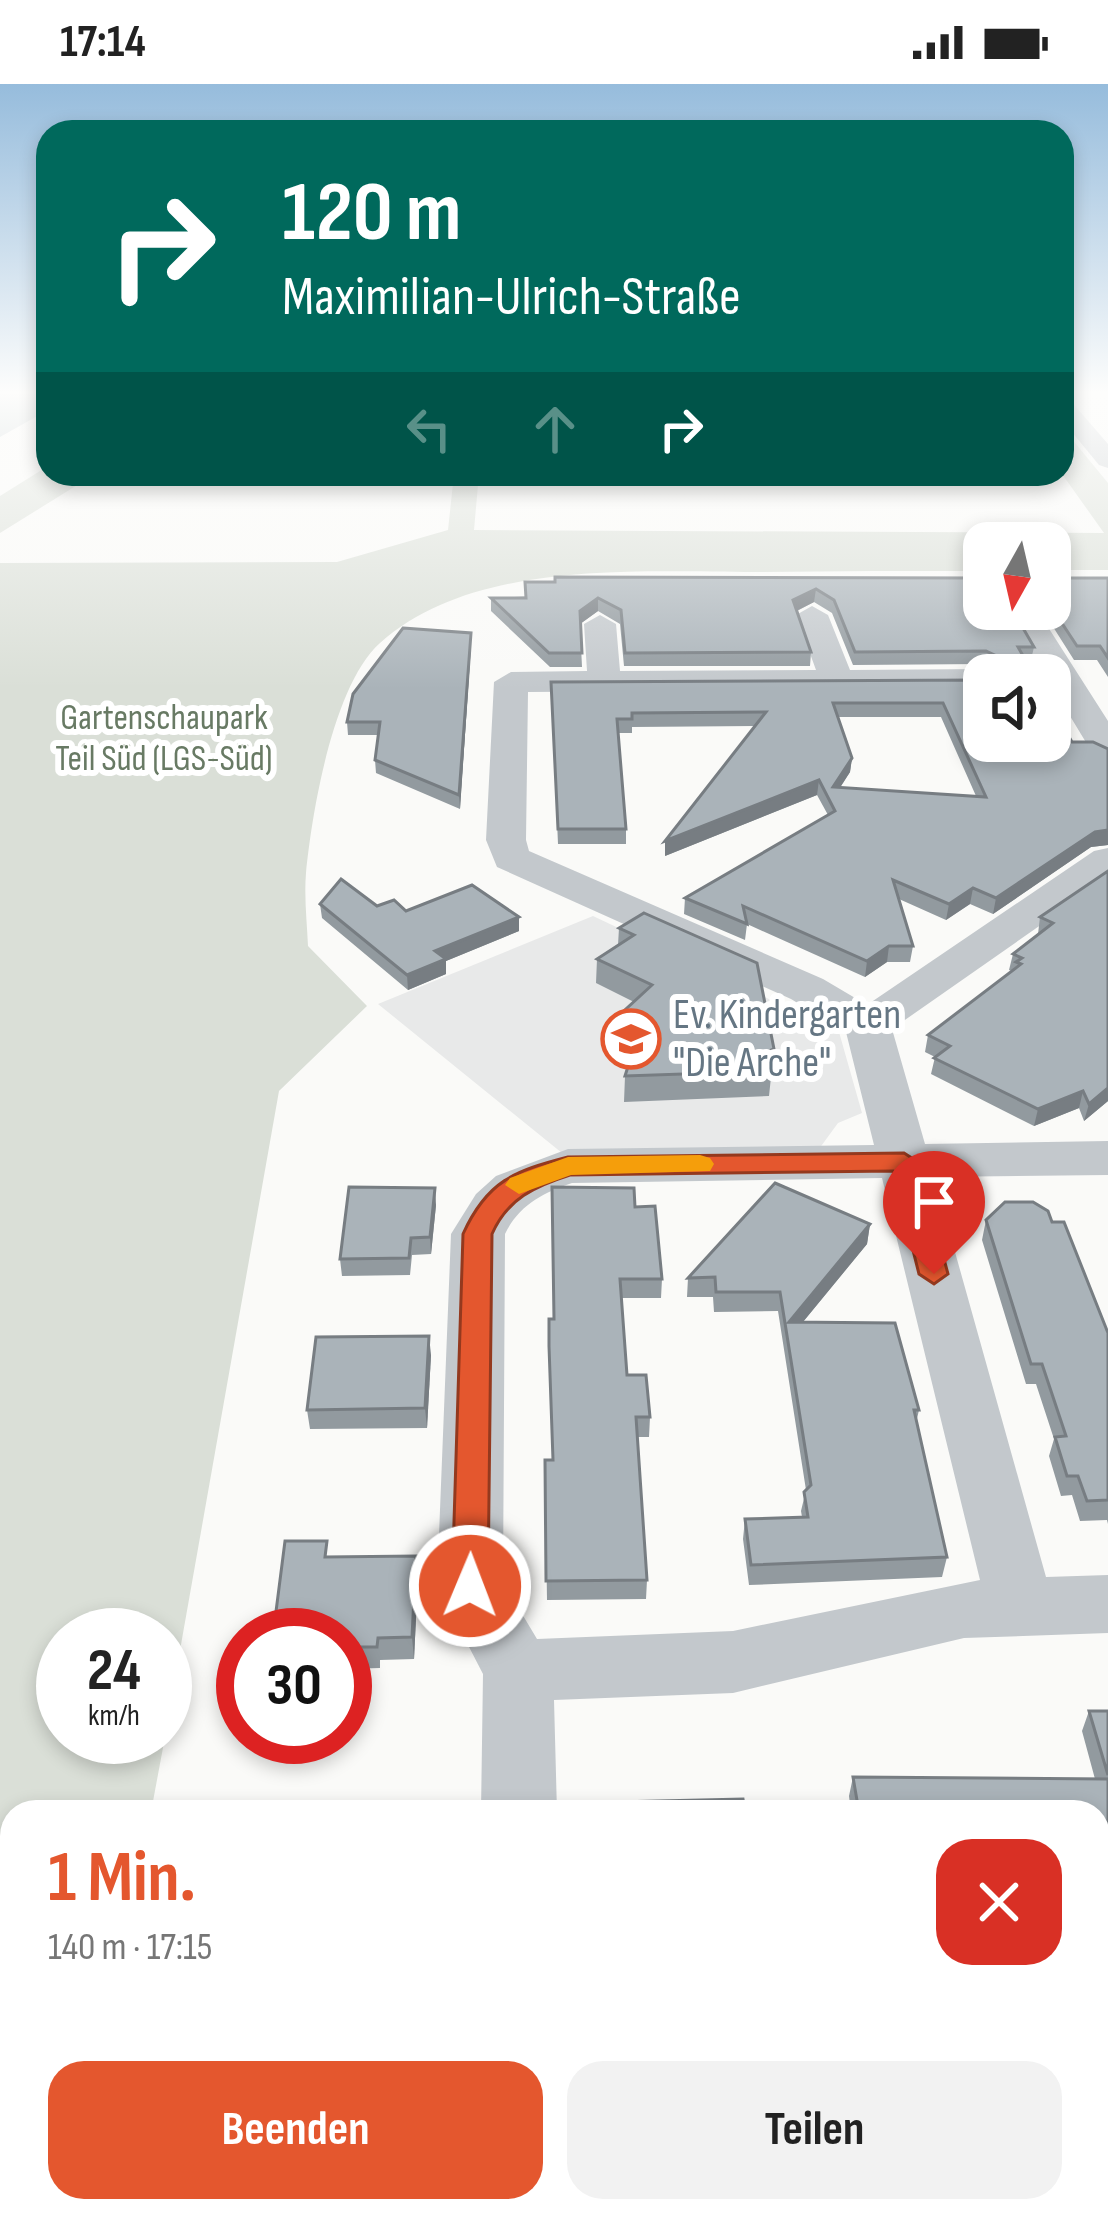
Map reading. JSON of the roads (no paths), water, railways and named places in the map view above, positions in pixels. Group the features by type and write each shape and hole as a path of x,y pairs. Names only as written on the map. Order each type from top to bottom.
{"street":[{"path":"812,615 838,680"},
{"path":"600,624 604,681"},
{"path":"963,679 511,682 506,840 511,858 807,988 868,1025 1020,1606"},
{"path":"1071,679 1108,679"},
{"path":"1071,697 1108,748"},
{"path":"868,1025 1108,860"},
{"path":"519,1800 518,1671 470,1586 478,1234 491,1204 528,1179 568,1166 1108,1158"},
{"path":"518,1671 733,1661 964,1609 1108,1604"}],"place":[{"name":"Ev. Kindergarten \"Die Arche\"","path":"631,1039"}],"park label":[{"name":"Gartenschaupark Teil Süd (LGS-Süd)","path":"164,738"}]}
